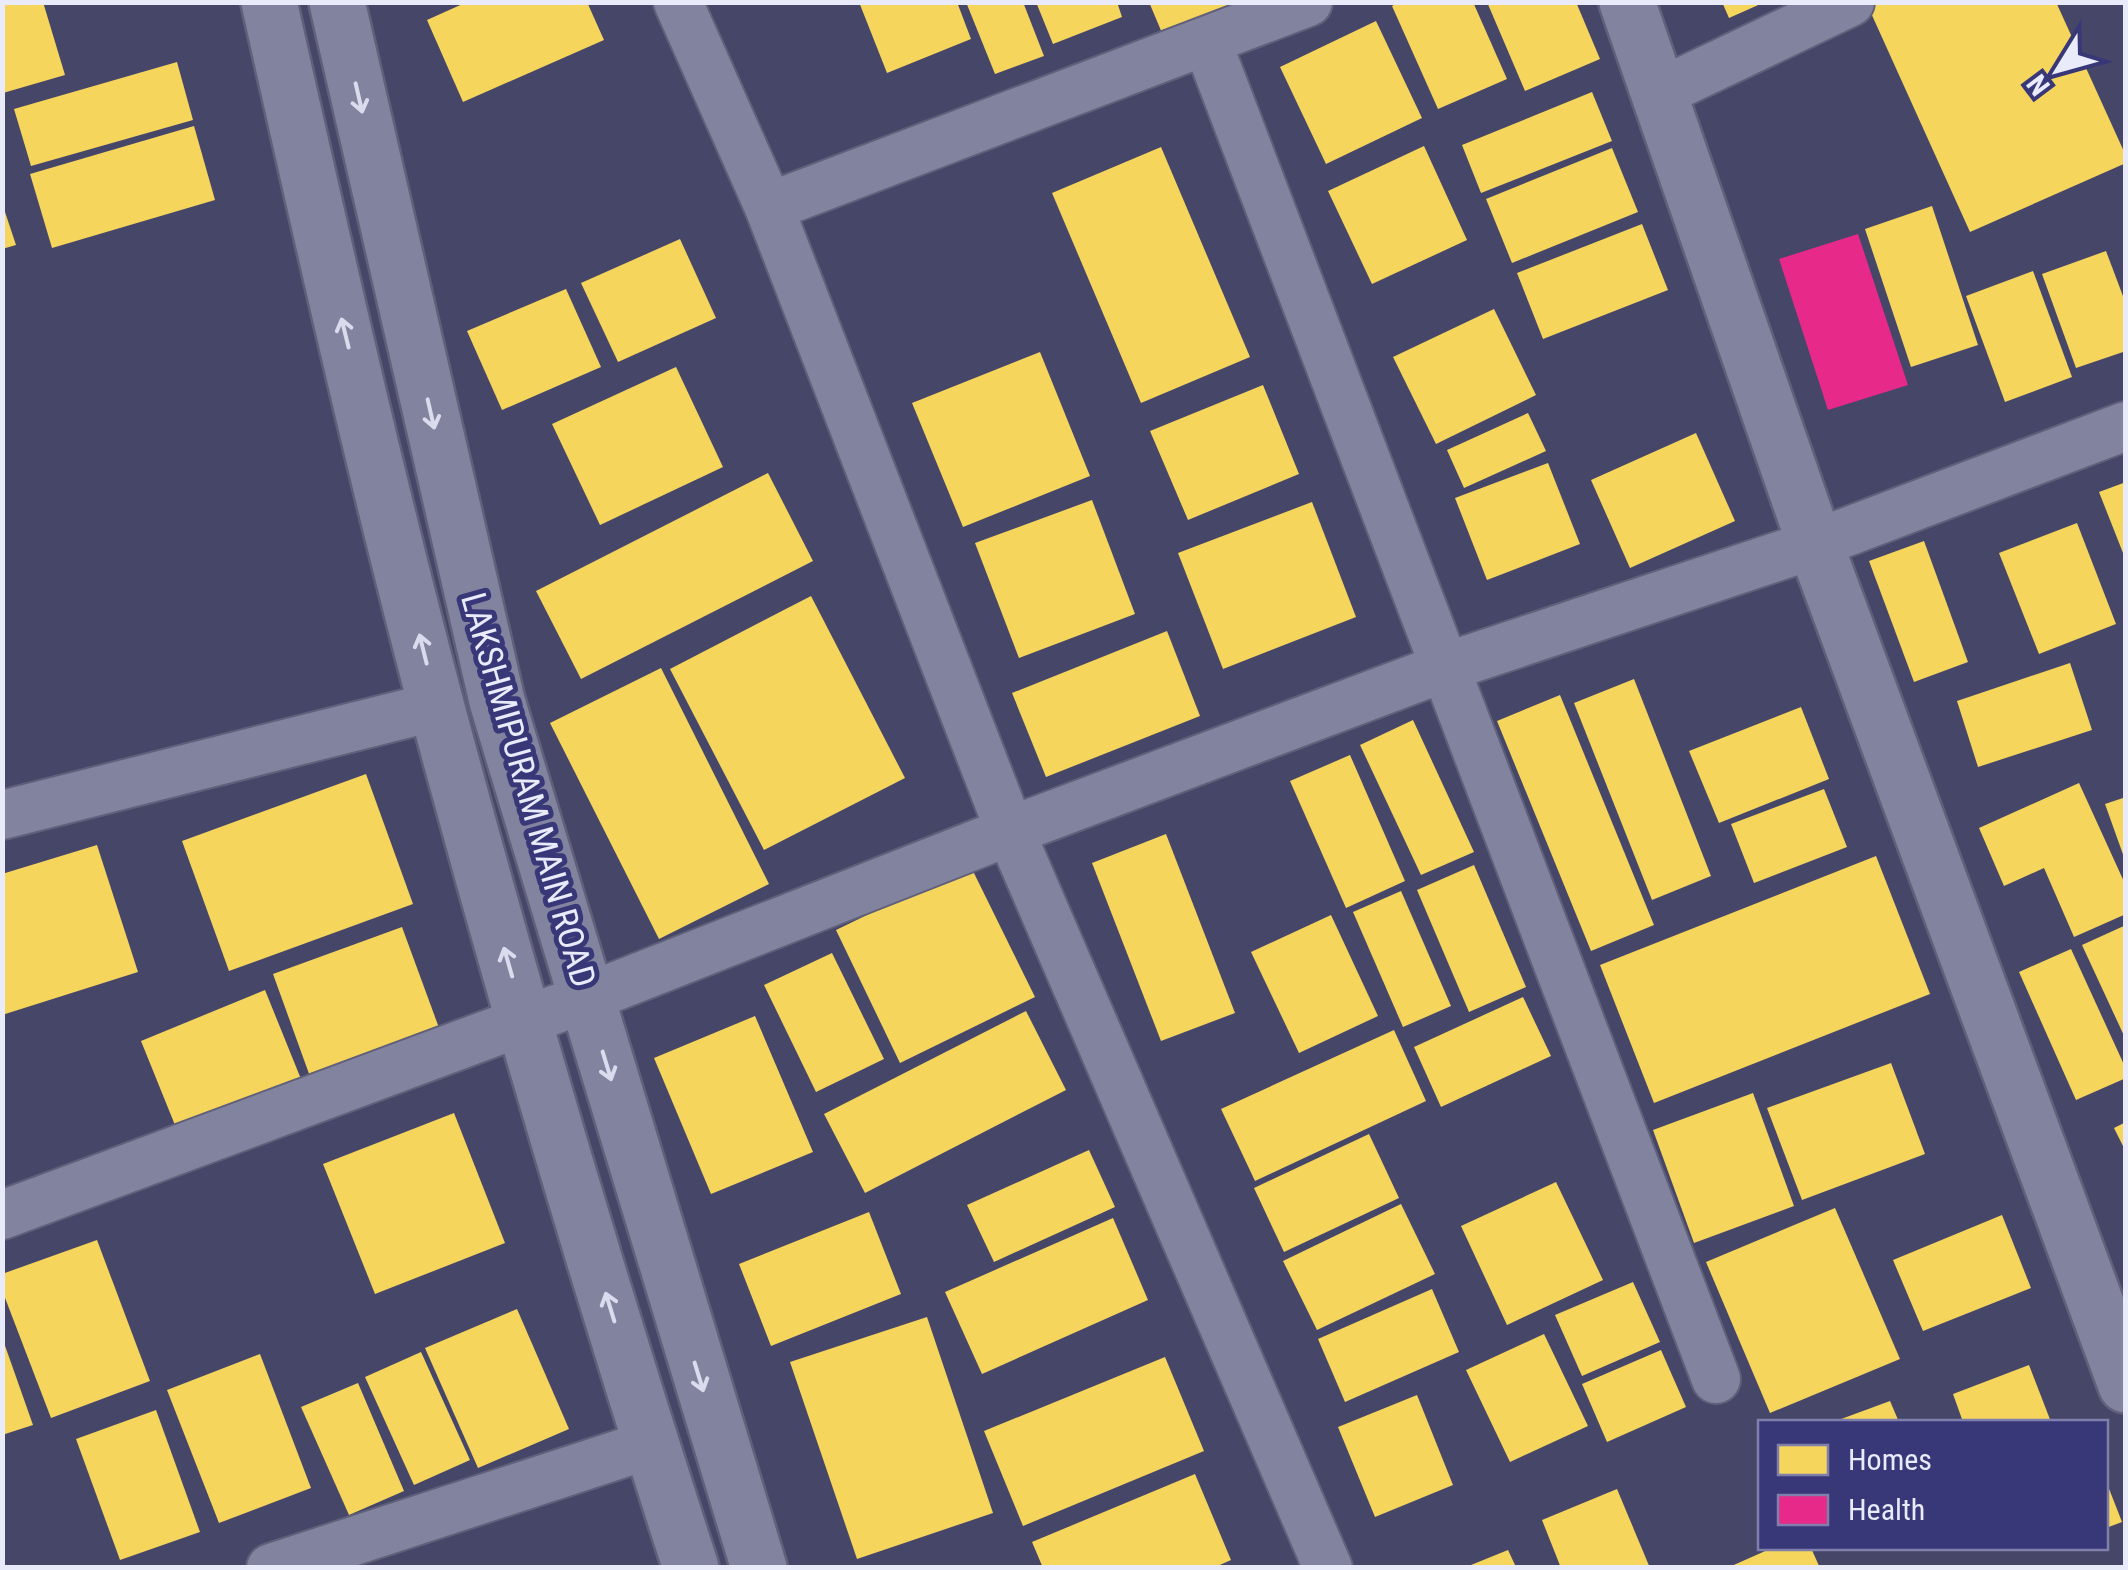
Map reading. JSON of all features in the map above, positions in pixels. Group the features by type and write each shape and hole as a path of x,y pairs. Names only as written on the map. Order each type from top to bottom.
{"main road":[{"name":"LAKSHMIPURAM MAIN ROAD","path":"269,2 437,706 525,1020 691,1568"},
{"name":"LAKSHMIPURAM MAIN ROAD","path":"337,2 497,701 759,1568"},
{"path":"1627,2 1816,544 2126,1385"}],"street":[{"path":"678,2 768,207 1010,831 1328,1568"},
{"path":"768,207 1308,2"},
{"path":"1659,93 1850,2"},
{"path":"1207,42 1716,1379"},
{"path":"2,1215 586,998 1010,831 1443,668 1816,544 2126,426"},
{"path":"2,815 437,706"},
{"path":"271,1568 651,1444"}],"building: Homes":[{"path":"2,2 43,2 65,75 3,93"},
{"path":"467,2 587,2 604,40 463,102 427,20"},
{"path":"859,2 957,2 971,39 887,73"},
{"path":"966,2 1023,2 1044,56 995,74"},
{"path":"1036,2 1117,2 1122,17 1053,44"},
{"path":"1149,2 1263,2 1170,52"},
{"path":"1400,2 1473,2 1507,79 1438,109 1392,6"},
{"path":"1487,2 1576,2 1600,59 1525,91"},
{"path":"1722,2 1765,2 1729,18"},
{"path":"1866,2 2056,2 2126,163 1970,232"},
{"path":"1376,21 1422,118 1326,164 1280,67"},
{"path":"177,62 193,120 31,166 14,109"},
{"path":"1592,92 1612,141 1481,193 1462,145"},
{"path":"194,126 215,200 52,248 30,174"},
{"path":"1424,146 1467,240 1372,284 1328,191"},
{"path":"1161,147 1250,357 1141,403 1052,193"},
{"path":"1612,148 1638,212 1512,263 1486,199"},
{"path":"1932,206 1978,345 1911,367 1865,229"},
{"path":"2,207 16,245 2,249"},
{"path":"1642,224 1668,290 1543,339 1517,273"},
{"path":"680,239 716,318 618,362 581,283"},
{"path":"2106,251 2126,304 2126,351 2076,368 2042,274"},
{"path":"2033,271 2072,377 2005,402 1966,296"},
{"path":"566,289 601,367 502,410 467,331"},
{"path":"1494,309 1536,395 1436,444 1393,357"},
{"path":"1040,352 1090,476 963,527 912,403"},
{"path":"676,367 723,467 600,525 552,424"},
{"path":"1263,385 1299,474 1188,520 1150,431"},
{"path":"1528,413 1546,451 1464,488 1447,450"},
{"path":"1696,433 1735,521 1630,568 1591,480"},
{"path":"1548,463 1580,544 1487,580 1455,498"},
{"path":"768,473 813,561 581,679 536,591"},
{"path":"2126,482 2126,558 2125,558 2099,492"},
{"path":"1092,500 1135,614 1019,658 975,543"},
{"path":"1312,502 1356,617 1223,669 1178,553"},
{"path":"2077,523 2116,624 2039,654 1999,553"},
{"path":"1924,541 1968,662 1914,682 1869,561"},
{"path":"811,596 905,778 764,850 670,669"},
{"path":"1167,631 1200,716 1046,777 1012,693"},
{"path":"2070,663 2092,730 1978,767 1957,701"},
{"path":"661,668 769,884 659,939 550,723"},
{"path":"1634,679 1711,876 1652,900 1574,703"},
{"path":"1560,695 1654,925 1591,951 1497,721"},
{"path":"1801,707 1829,779 1719,823 1689,751"},
{"path":"1413,720 1474,852 1421,875 1360,745"},
{"path":"1350,755 1405,881 1346,908 1290,781"},
{"path":"366,774 413,904 229,971 182,841"},
{"path":"2079,783 2126,886 2126,914 2074,937 2044,868 2004,886 1979,828"},
{"path":"1824,789 1847,847 1754,883 1731,824"},
{"path":"2126,797 2126,860 2125,860 2105,804"},
{"path":"1166,834 1235,1013 1161,1041 1092,863"},
{"path":"97,845 138,972 2,1015 2,874"},
{"path":"1876,856 1930,994 1654,1103 1600,965"},
{"path":"970,865 1035,997 900,1063 836,930"},
{"path":"1474,865 1526,987 1469,1012 1417,890"},
{"path":"1401,891 1451,1006 1403,1027 1353,912"},
{"path":"1331,915 1378,1016 1299,1053 1251,952"},
{"path":"2126,925 2126,1040 2082,945"},
{"path":"402,927 442,1036 312,1082 273,974"},
{"path":"2071,949 2126,1069 2126,1078 2076,1100 2019,972"},
{"path":"832,953 884,1059 816,1092 764,985"},
{"path":"265,990 303,1084 179,1135 141,1041"},
{"path":"1523,997 1551,1056 1441,1107 1414,1047"},
{"path":"1026,1011 1066,1090 865,1193 824,1114"},
{"path":"755,1016 813,1152 711,1194 654,1058"},
{"path":"1394,1030 1426,1101 1255,1181 1221,1109"},
{"path":"1891,1063 1925,1154 1802,1200 1767,1108"},
{"path":"1753,1093 1794,1206 1694,1243 1653,1130"},
{"path":"454,1113 505,1243 375,1294 323,1164"},
{"path":"2126,1122 2126,1152 2114,1128"},
{"path":"1369,1134 1399,1198 1284,1252 1254,1188"},
{"path":"1089,1150 1115,1207 994,1262 967,1205"},
{"path":"1556,1182 1603,1280 1507,1325 1461,1226"},
{"path":"1401,1204 1435,1274 1317,1330 1283,1261"},
{"path":"1835,1208 1900,1359 1770,1413 1706,1262"},
{"path":"869,1212 901,1294 771,1346 739,1264"},
{"path":"2002,1215 2031,1288 1923,1331 1893,1260"},
{"path":"1113,1218 1148,1300 982,1374 945,1292"},
{"path":"97,1240 150,1381 51,1418 2,1290 2,1274"},
{"path":"1633,1282 1660,1342 1582,1376 1555,1315"},
{"path":"1432,1289 1459,1352 1345,1402 1318,1339"},
{"path":"517,1309 569,1429 478,1468 425,1348"},
{"path":"927,1317 993,1513 857,1559 790,1362"},
{"path":"1544,1334 1588,1426 1510,1462 1466,1370"},
{"path":"2,1341 33,1425 2,1435"},
{"path":"1661,1350 1686,1407 1607,1442 1582,1384"},
{"path":"421,1352 470,1460 414,1485 365,1377"},
{"path":"260,1354 311,1488 219,1523 167,1390"},
{"path":"1165,1357 1204,1451 1023,1526 984,1431"},
{"path":"2029,1365 2050,1420 1962,1420 1953,1394"},
{"path":"358,1383 404,1491 349,1515 301,1407"},
{"path":"1417,1395 1453,1485 1375,1517 1338,1427"},
{"path":"1890,1401 1898,1420 1838,1420"},
{"path":"156,1410 200,1532 120,1560 76,1439"},
{"path":"1195,1474 1231,1560 1213,1568 1043,1568 1032,1542"},
{"path":"2108,1486 2122,1522 2108,1527"},
{"path":"1617,1489 1650,1568 1561,1568 1542,1520"},
{"path":"1508,1550 1516,1567 1466,1567"},
{"path":"1768,1550 1812,1550 1820,1568 1727,1568"}],"building: Health":[{"path":"1858,234 1908,385 1828,410 1779,259"}]}
